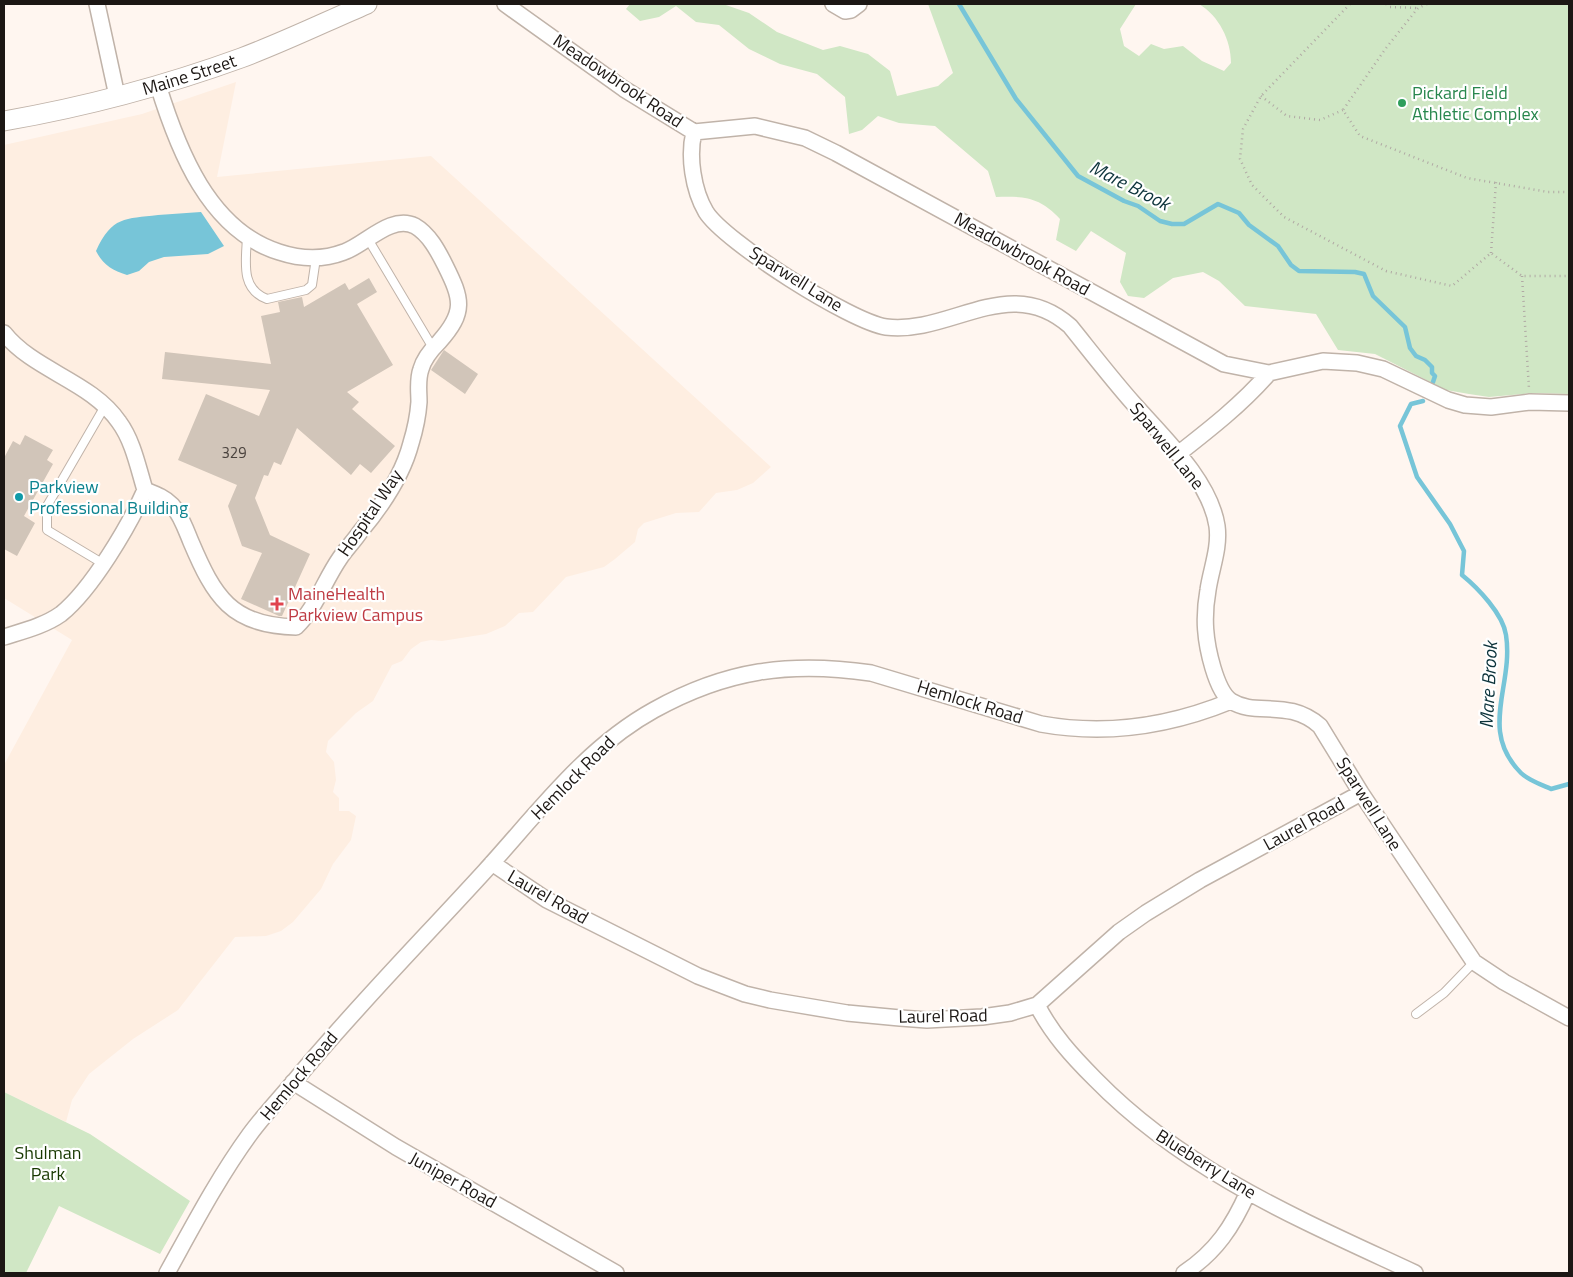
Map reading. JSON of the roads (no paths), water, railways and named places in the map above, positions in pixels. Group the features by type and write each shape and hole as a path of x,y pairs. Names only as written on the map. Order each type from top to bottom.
{"street":[{"path":"97,4 117,96"},
{"name":"Maine Street","path":"4,121 79,106 117,96 242,58 367,4"},
{"name":"Meadowbrook Road","path":"505,4 624,89 694,132 713,128 755,126 805,138 836,153 1224,364 1269,373 1323,361 1357,363 1383,369 1448,400 1466,405 1491,407 1530,402 1569,403"},
{"path":"833,4 845,11 851,10 859,4"},
{"name":"Hospital Way","path":"145,490 161,497 178,513 207,580 223,600 255,620 280,627 296,627 310,614 328,577 381,503 405,459 418,414 420,370 427,355 458,317 460,301 456,287 440,253 424,233 413,225 399,224 384,229 344,252 316,258 291,256 268,249 247,237 229,222 200,184 177,139 158,85"},
{"name":"Sparwell Lane","path":"694,132 690,147 692,162 699,194 706,211 730,236 783,273 855,316 885,327 911,327 996,304 1024,304 1049,311 1070,326 1178,454 1204,490 1215,515 1217,544 1208,589 1204,631 1216,679 1231,701 1248,706 1285,709 1311,717 1320,726 1361,792 1474,962 1504,982 1569,1018"},
{"path":"4,333 24,352 105,406 126,434 145,490 130,520 102,563 73,602 46,623 4,637"},
{"path":"1178,454 1232,410 1269,373"},
{"name":"Hemlock Road","path":"167,1273 230,1163 250,1134 327,1041 580,766 610,739 654,710 709,684 737,675 765,669 792,667 854,671 896,679 1042,724 1095,731 1123,730 1196,715 1231,701"},
{"name":"Laurel Road","path":"492,863 547,900 698,976 753,996 847,1013 927,1020 1010,1013 1037,1005 1120,932 1146,913 1200,880 1361,792"},
{"name":"Blueberry Lane","path":"1037,1005 1053,1034 1064,1047 1130,1113 1167,1143 1248,1192 1414,1273"},
{"name":"Juniper Road","path":"293,1082 396,1148 616,1273"},
{"path":"1184,1273 1209,1255 1219,1244 1239,1214 1248,1192"}],"lane":[{"path":"247,237 245,272 252,289 267,298 306,290 312,285 316,258"},
{"path":"368,239 433,348"},
{"path":"102,563 47,530 47,506 105,406"},
{"path":"1416,1014 1444,993 1474,962"}],"water":[{"path":"201,212 224,246 208,254 164,257 149,262 139,271 127,275 108,266 96,251 108,231 121,221 137,217"}],"waterway":[{"name":"Mare Brook","path":"959,4 1016,99 1078,176 1124,201 1138,206 1160,221 1172,224 1184,224 1218,204 1239,213 1249,225 1278,246 1291,265 1299,271 1355,272 1364,274 1373,296 1405,327 1410,348 1416,356 1425,360 1432,367 1432,373 1435,376 1433,382"},
{"name":"Mare Brook","path":"1423,401 1411,404 1400,426 1417,477 1450,524 1464,551 1462,575 1482,594 1495,610 1504,627 1507,654 1499,724 1508,757 1521,773 1535,782 1551,789 1569,784"}],"place":[{"name":"Pickard Field Athletic Complex","path":"1402,103"},
{"name":"Parkview Professional Building","path":"19,497"},
{"name":"MaineHealth Parkview Campus","path":"277,604"}],"park label":[{"name":"Shulman Park","path":"48,1163"}]}
